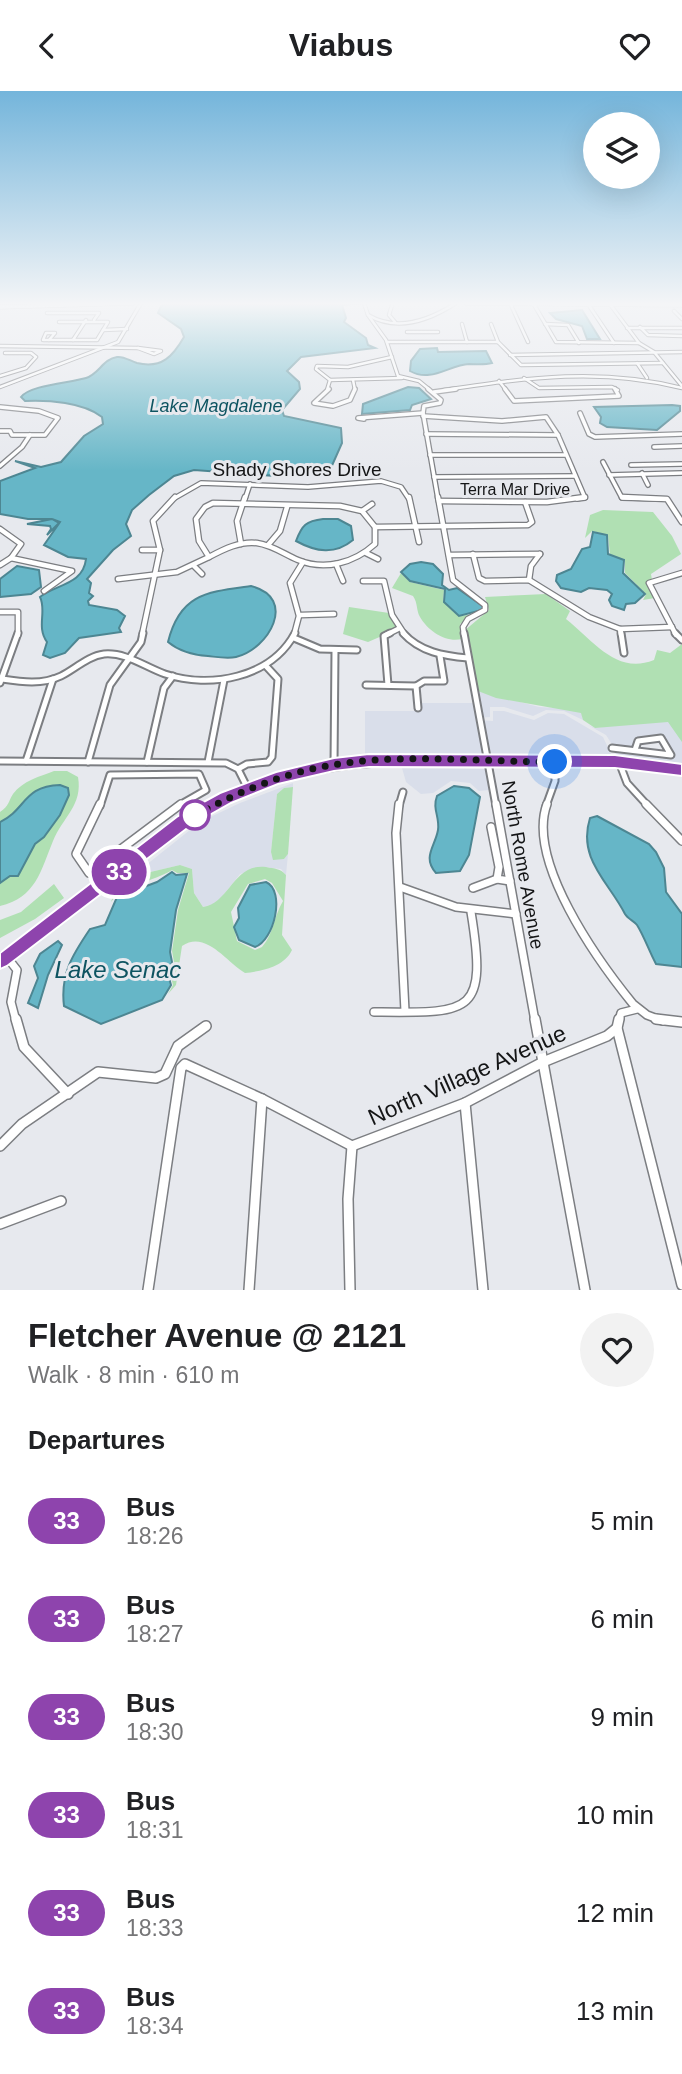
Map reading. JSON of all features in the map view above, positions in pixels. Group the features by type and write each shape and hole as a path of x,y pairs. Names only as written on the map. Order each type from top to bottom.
{"main road":[{"path":"3,957 184,821 248,789 334,764 369,761 620,762 682,770"}],"street":[{"path":"0,376 26,368 34,359"},
{"path":"0,387 74,359"},
{"path":"383,359 348,367 315,367 330,380 415,380 434,392 442,401 424,406 423,414"},
{"path":"393,359 402,378"},
{"path":"515,359 525,366 663,363"},
{"path":"660,359 682,387"},
{"path":"637,363 647,378"},
{"path":"545,365 553,375"},
{"path":"434,392 553,375 647,378 682,387"},
{"path":"499,381 510,399 516,401 615,398 618,391 608,386 539,389 524,378"},
{"path":"330,380 327,392 315,401 318,406 333,406 350,400 355,391 353,380"},
{"path":"0,407 20,407 57,416 48,433 12,435 10,431 0,431"},
{"path":"580,413 591,436 655,437 682,434"},
{"path":"364,419 423,414 502,421 542,416 550,420 558,435 426,434"},
{"name":"North Rome Avenue","path":"423,414 455,584 485,605 481,613 464,623 468,658 585,1290"},
{"path":"0,466 22,447 30,435"},
{"name":"Terra Mar Drive","path":"439,501 584,500 558,435"},
{"path":"655,437 659,443"},
{"path":"654,447 682,446"},
{"path":"430,455 565,454"},
{"path":"603,462 622,498 667,499 682,521"},
{"path":"631,465 682,464"},
{"path":"642,473 648,485"},
{"path":"610,475 682,473"},
{"path":"433,477 575,476"},
{"name":"Shady Shores Drive","path":"88,762 110,685 141,642 160,550 153,523 177,495 205,482 308,487 381,481 401,487 408,494 419,542"},
{"path":"401,487 408,482"},
{"path":"241,544 237,522 250,484"},
{"path":"375,527 531,525 525,502"},
{"path":"118,579 153,576 194,566 241,544 268,545 303,562 336,564 366,553 374,544 375,527 362,511 340,506 209,504 197,518 199,541 210,558"},
{"path":"362,511 372,505"},
{"path":"268,545 280,531 287,507"},
{"path":"0,529 21,544 11,558 0,565"},
{"path":"142,550 160,550"},
{"path":"366,553 377,559"},
{"path":"448,553 540,554 531,566 529,580"},
{"path":"473,554 479,578 529,580 589,617 620,629 672,627"},
{"path":"11,558 72,571 44,591"},
{"path":"0,612 18,612 19,618 16,627 19,640 1,681 26,683 53,679 94,656 107,654 130,658 173,676 224,680 265,666 294,638 301,615 300,604 290,583 303,562"},
{"path":"336,564 342,581"},
{"path":"194,566 202,574"},
{"path":"682,573 649,583 672,627 682,640"},
{"path":"363,581 384,581 386,604 398,629 414,644 440,656 468,658"},
{"path":"301,615 334,614"},
{"path":"388,685 384,636 398,629"},
{"path":"620,629 624,653"},
{"path":"294,638 320,649 357,650"},
{"path":"334,764 335,650"},
{"path":"366,685 416,685 424,681 444,681 440,656"},
{"path":"238,769 247,764 268,762 272,757 278,679 265,666"},
{"path":"147,762 164,688 173,676"},
{"path":"26,761 53,679"},
{"path":"208,762 224,680"},
{"path":"416,685 418,708"},
{"path":"612,748 671,755 661,738 638,741 635,750"},
{"path":"0,761 226,763 238,769 248,789"},
{"path":"555,762 557,782 543,814 542,828 554,874 568,909 637,1009 661,1021 682,1022"},
{"path":"620,762 621,778 627,787 679,831 682,841"},
{"path":"110,775 199,775 206,790 176,807 89,873 76,854 97,814 110,775"},
{"path":"403,792 396,816 405,1011"},
{"path":"176,807 184,821"},
{"path":"491,827 499,867 497,879"},
{"path":"473,888 497,879 510,881"},
{"path":"400,887 446,906 471,912 516,914"},
{"path":"374,1012 448,1010 470,998 477,986 478,975 471,912"},
{"path":"3,957 17,970 11,1002 24,1047 68,1094"},
{"path":"637,1009 621,1013 617,1028 682,1285"},
{"path":"0,1146 21,1124 68,1094 89,1075 98,1072 156,1078 165,1074 178,1046 206,1026"},
{"name":"North Village Avenue","path":"148,1290 181,1068 184,1064 262,1099 352,1146 465,1103 543,1062 607,1036 617,1028"},
{"path":"249,1290 262,1099"},
{"path":"465,1103 483,1290"},
{"path":"349,1290 348,1199 352,1146"},
{"path":"0,1224 61,1201"}],"shaded area":[{"path":"478,691 539,707 557,708 560,702 580,705 583,720 564,711 546,710 533,716 504,707 490,707 490,717 476,718 493,721 493,711 504,711 534,720 548,713 564,714 603,737 612,756 365,756 365,711 422,711 422,703 480,703"},
{"path":"663,719 682,730 682,763 616,756 615,750 671,757 663,738 636,740 633,748 613,746 606,735 588,725 595,728"},
{"path":"402,768 488,769 491,793 489,790 479,791 470,783 451,781 433,793 421,794 406,782"},
{"path":"293,783 293,787 284,788 277,794 271,852 272,856 284,859 288,854 286,875 281,869 262,867 240,874 217,903 203,907 194,893 192,869 180,865 136,873 200,822"}],"green space":[{"path":"603,510 653,512 672,536 681,554 651,574 655,598 643,600 646,594 625,573 625,560 610,555 608,535 592,531 585,538 590,515"},
{"path":"401,573 410,582 444,590 443,601 459,616 474,614 460,624 462,639 438,635 428,627 420,617 413,596 392,588"},
{"path":"546,594 570,611 566,619 596,646 617,659 628,663 654,660 657,650 670,653 682,644 682,742 668,722 595,728 583,720 581,713 496,698 478,691 470,644 467,645 464,631 489,610 485,597"},
{"path":"349,607 389,613 398,629 368,642 343,634"},
{"path":"54,771 67,771 78,777 79,787 75,803 53,841 36,881 22,897 0,906 0,812 21,786"},
{"path":"293,787 288,854 284,859 273,860 271,852 277,794 284,788"},
{"path":"180,865 192,869 194,893 203,907 220,899 246,871 255,867 279,870 286,875 282,935 292,950 278,964 245,973 215,949 199,942 191,942 182,946 176,985 168,994 173,985 170,973 174,962 172,951 178,910 189,873 172,870 131,887 111,902 115,890 136,873","holes":["265,879 272,883 283,901 266,942 255,950 237,941 231,912 248,884"]},
{"path":"54,884 64,898 35,919 0,938 0,920 21,912"}],"water":[{"name":"Lake Magdalene","path":"111,359 153,364 166,359 299,359 287,371 299,382 300,389 282,410 284,416 341,428 342,443 330,470 290,477 194,470 174,476 149,495 132,510 126,524 131,536 113,550 87,579 91,583 89,593 93,596 88,601 89,605 117,610 125,616 119,628 121,632 79,638 65,653 50,658 43,655 47,642 42,631 40,597 74,579 84,568 86,559 68,557 44,545 60,522 0,514 0,481 35,468 15,461 41,467 61,462 84,436 103,424 102,417 75,405 25,401 21,397 41,387 86,378"},
{"path":"490,359 492,363 462,365 425,375 410,371 411,361"},
{"path":"408,387 419,388 431,399 412,405 410,410 362,414 363,404"},
{"path":"680,406 680,411 657,430 607,427 600,423 601,417 594,407"},
{"path":"52,519 59,523 47,535 50,526 27,524"},
{"path":"323,519 338,519 351,526 353,540 332,550 311,548 296,541 305,525"},
{"path":"593,532 607,535 608,554 624,560 623,573 645,594 635,603 626,604 624,610 612,606 609,600 612,594 607,590 589,588 581,592 561,588 556,581 557,575 571,569 582,549 590,547"},
{"path":"410,564 433,564 443,574 442,585 449,590 457,588 484,607 482,610 459,616 444,602 445,589 410,581 401,572"},
{"path":"17,566 39,570 41,587 31,594 0,597 0,579"},
{"path":"251,586 265,592 273,601 276,612 268,634 248,652 233,658 202,656 182,651 168,642 173,626 188,604 209,593"},
{"path":"60,785 68,788 69,795 60,815 44,837 35,844 18,876 10,876 0,883 0,822 9,817 32,794 48,786"},
{"path":"454,786 469,788 480,797 469,855 460,871 436,873 430,857 438,830 437,796"},
{"path":"597,816 649,844 656,852 664,868 666,892 682,914 682,967 656,964 637,925 626,916 597,869 591,858 587,833 590,818"},
{"name":"Lake Senac","path":"172,872 176,875 187,874 176,910 170,952 172,962 168,974 171,985 162,1000 101,1024 64,1006 66,974 73,956 90,929 105,925 117,897 157,882"},
{"path":"266,882 275,895 275,916 268,936 255,947 239,940 234,927 239,918 238,908 250,885"},
{"path":"58,941 62,945 48,975 38,1008 28,1003 38,978 34,966 40,954"}],"bus line":[{"name":"33","path":"0,959 129,865 184,821 226,798 276,778 334,764 369,761 615,761 682,770"}],"route":[{"path":"195,815 190,818 226,798 276,778 348,762 555,762"}]}
